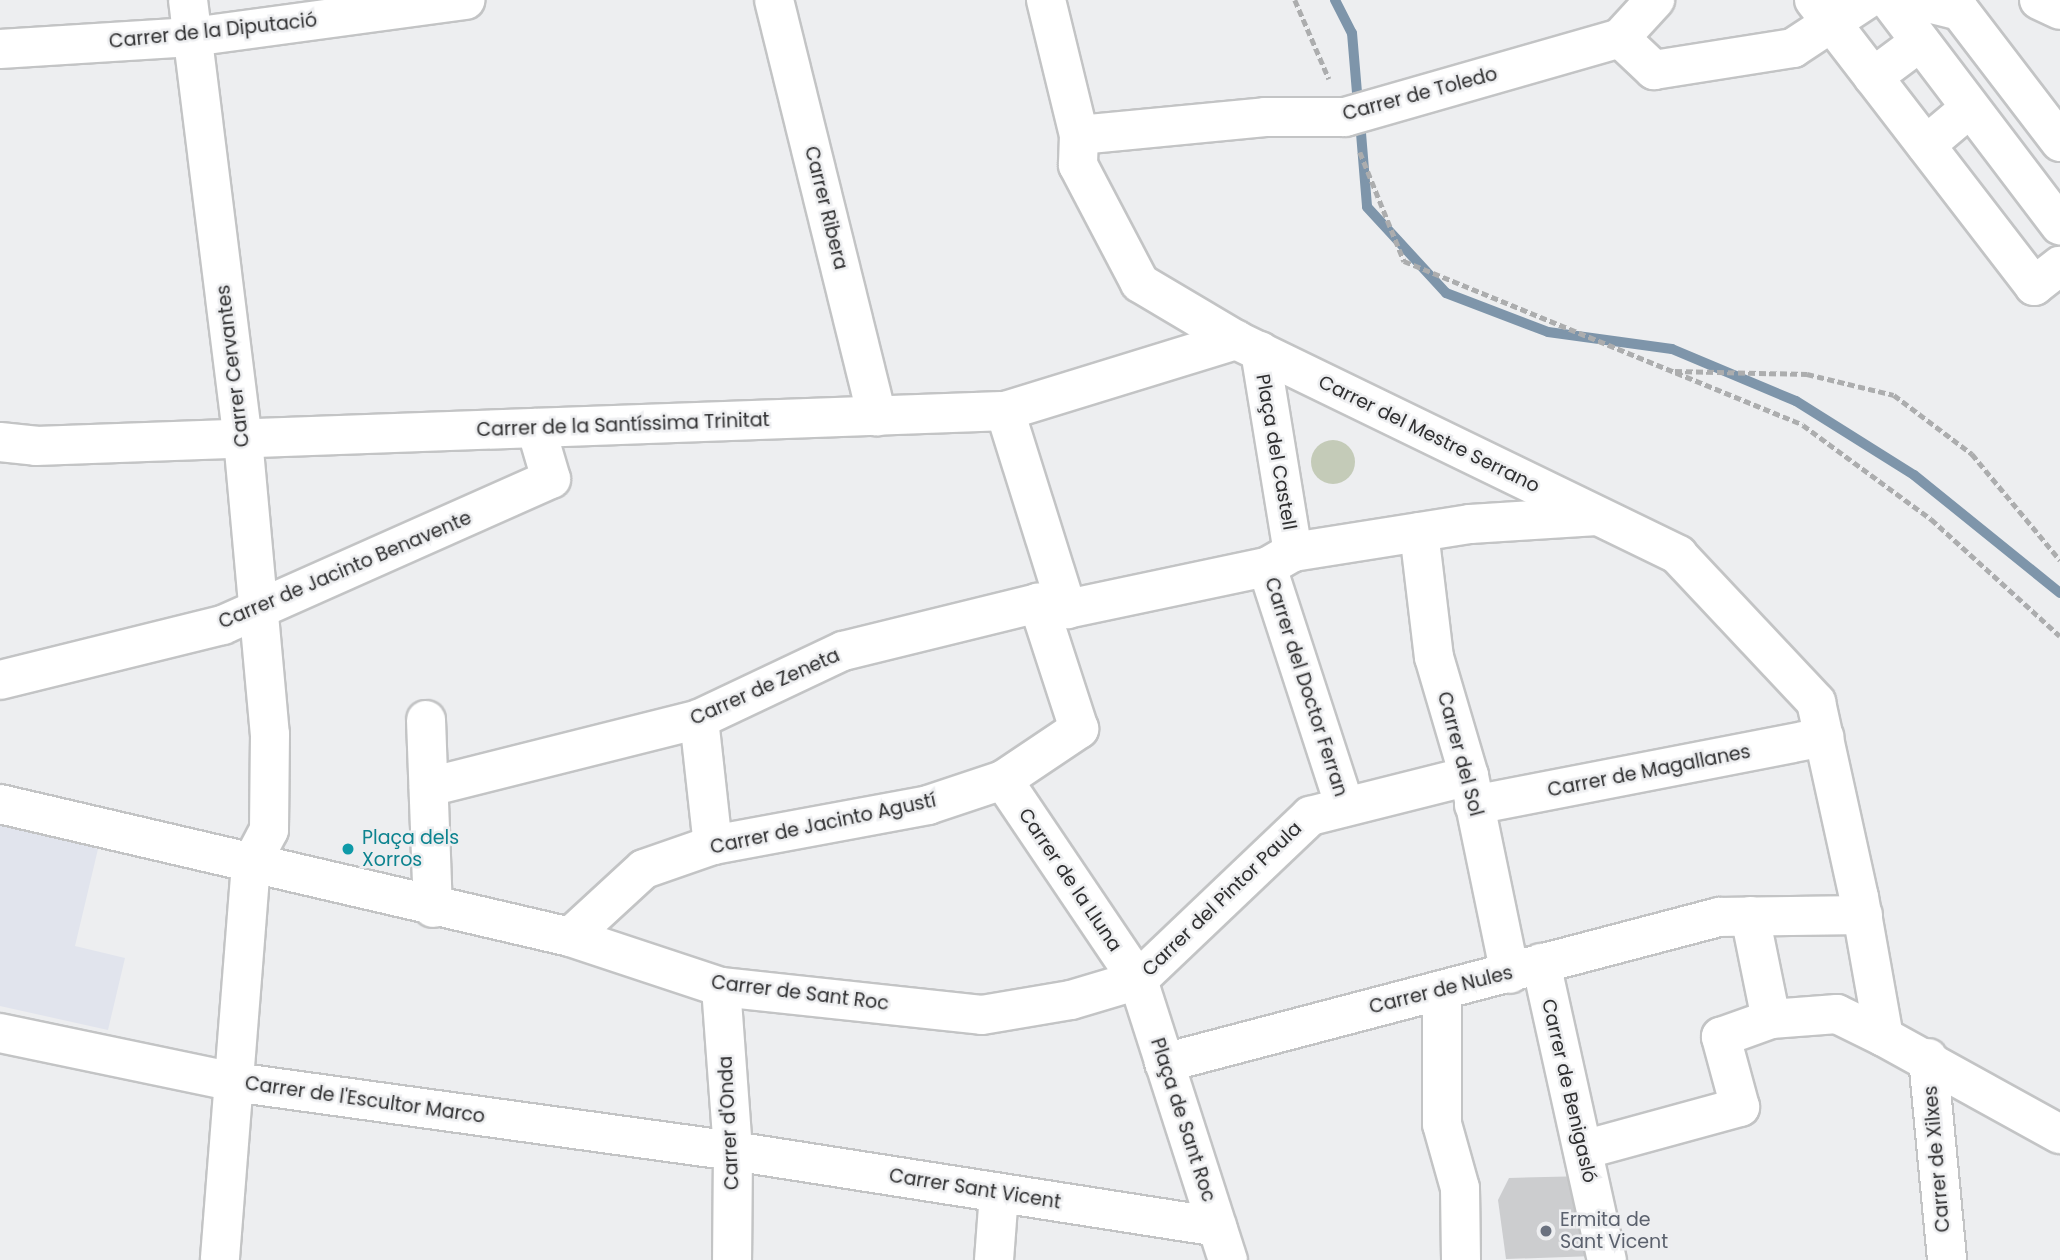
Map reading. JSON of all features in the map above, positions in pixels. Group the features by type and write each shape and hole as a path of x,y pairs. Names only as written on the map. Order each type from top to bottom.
{"street":[{"name":"Carrer Cervantes","path":"188,0 243,439 270,734 270,830 251,864"},
{"name":"Carrer de la Diputació","path":"0,49 192,37 466,0"},
{"name":"Carrer Ribera","path":"774,0 877,416"},
{"name":"Carrer del Mestre Serrano","path":"1046,0 1079,135 1078,165 1140,283 1248,346 1678,555 1816,702 1861,906"},
{"path":"1655,0 1620,38 1654,70 1793,48 1822,11 1866,0"},
{"path":"1889,0 2060,225"},
{"path":"1916,0 1960,11 2060,142"},
{"path":"2039,0 2060,10"},
{"path":"1822,11 2034,286 2060,266"},
{"name":"Carrer de Toledo","path":"1079,135 1265,117 1345,117 1620,38"},
{"path":"1873,77 1920,42"},
{"path":"1926,145 1970,108"},
{"name":"Carrer de la Santíssima Trinitat","path":"0,442 36,446 1005,411 1248,346"},
{"name":"Plaça del Castell","path":"1248,346 1280,560 1419,533"},
{"path":"1005,411 1052,606"},
{"name":"Carrer de Jacinto Benavente","path":"0,680 223,625 551,479 536,428"},
{"name":"Carrer del Mestre Serrano","path":"1419,533 1469,524 1599,516"},
{"name":"Carrer del Sol","path":"1419,533 1434,657 1471,790 1526,969"},
{"name":"Carrer de Zeneta","path":"429,787 699,719 843,651 1280,560"},
{"name":"Carrer del Doctor Ferran","path":"1280,560 1345,807"},
{"name":"Carrer de Jacinto Agustí","path":"570,937 644,869 713,845 928,805 1003,780 1079,729 1052,606"},
{"path":"699,719 713,845"},
{"path":"0,804 450,911 429,787 426,720"},
{"name":"Carrer de Magallanes","path":"1471,790 1824,737"},
{"name":"Carrer de la Lluna","path":"1003,780 1138,980"},
{"name":"Carrer del Pintor Paula","path":"1138,980 1310,816 1345,807 1471,790"},
{"path":"220,1260 251,864"},
{"name":"Carrer de Nules","path":"1164,1063 1734,916 1861,906"},
{"name":"Carrer de Xilxes","path":"1861,906 1907,1048 1947,1260"},
{"name":"Carrer de Sant Roc","path":"450,911 570,937 721,986 982,1015 1071,1000 1138,980"},
{"path":"1734,916 1755,1025"},
{"name":"Carrer de Benigasló","path":"1526,969 1583,1150 1607,1260"},
{"name":"Plaça de Sant Roc","path":"1138,980 1222,1243"},
{"name":"Carrer d'Onda","path":"721,986 733,1152 732,1260"},
{"path":"1442,990 1442,1124 1460,1188 1461,1260"},
{"path":"1583,1150 1740,1107 1721,1037 1755,1025 1838,1014 1907,1048 2060,1134"},
{"name":"Carrer de l'Escultor Marco","path":"0,1033 234,1082 733,1152"},
{"name":"Carrer Sant Vicent","path":"733,1152 999,1193 1222,1243"},
{"path":"994,1260 999,1193"}],"path":[{"path":"1295,0 1404,261 1803,425 1931,519 2060,636"},
{"path":"1670,371 1807,374 1894,395 1972,454 2060,560"}],"shaded area":[{"path":"0,821 98,849 75,946 125,958 108,1030 0,1006"}],"green space":[{"path":"1333,440 1342,441 1349,446 1354,453 1354,471 1349,478 1342,483 1333,484 1324,483 1317,478 1312,471 1311,462 1312,453 1317,446 1324,441"}],"building":[{"name":"Ermita de Sant Vicent","path":"1588,1176 1595,1256 1506,1259 1498,1200 1509,1178"}],"waterway":[{"path":"1335,0 1352,33 1358,105"},
{"path":"1360,121 1367,207 1446,293 1548,332 1672,349 1796,401 1914,475 2060,593"}],"place":[{"name":"Plaça dels Xorros","path":"348,849"},
{"name":"Ermita de Sant Vicent","path":"1546,1231"}]}
